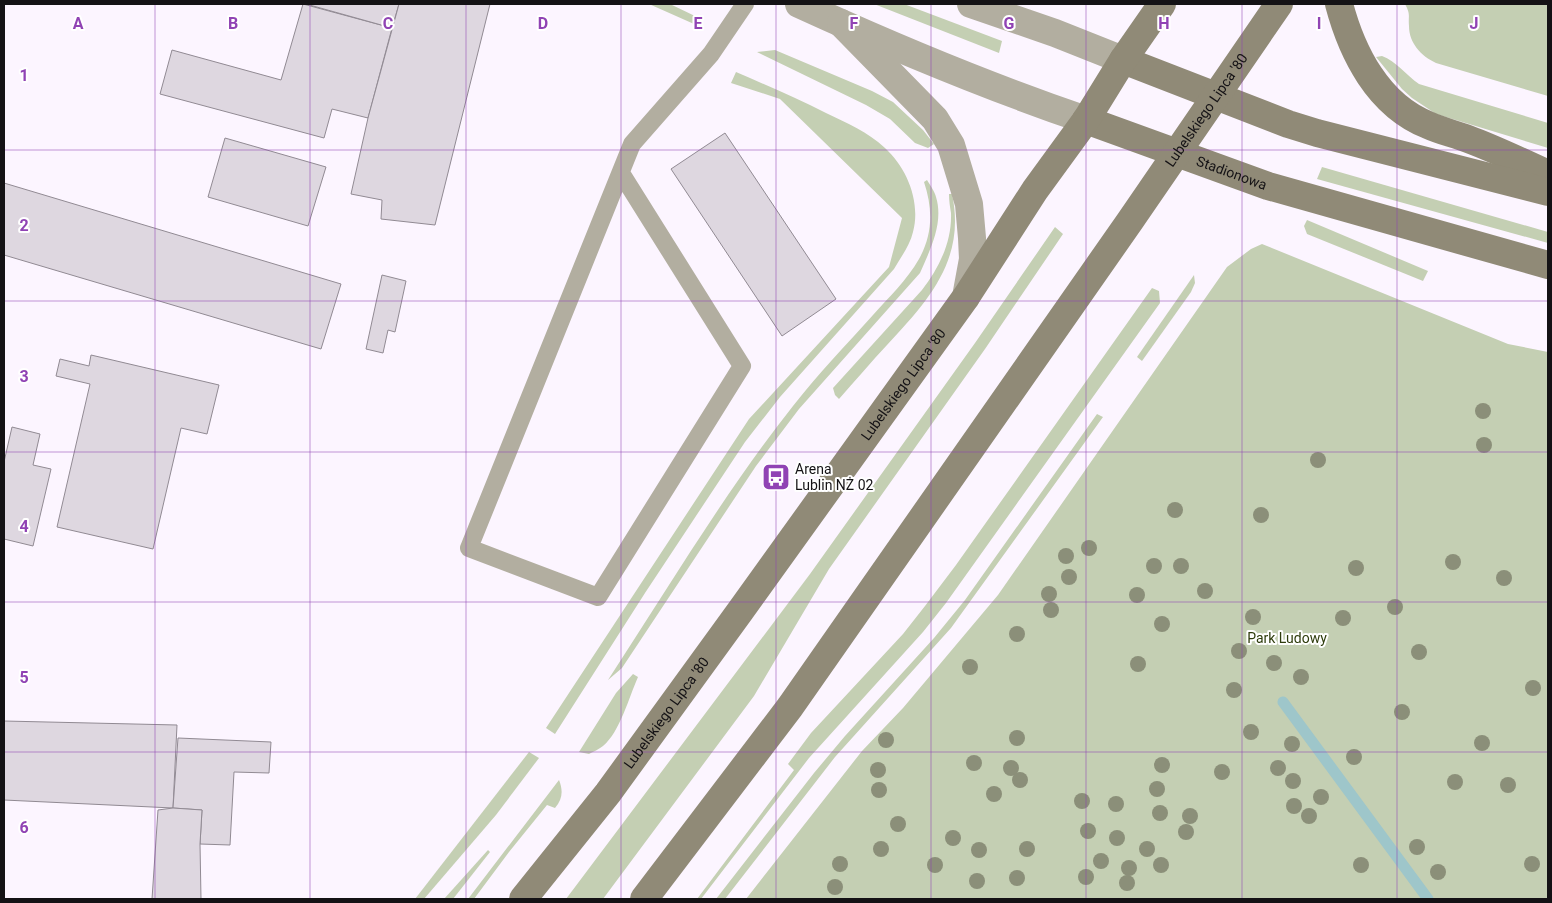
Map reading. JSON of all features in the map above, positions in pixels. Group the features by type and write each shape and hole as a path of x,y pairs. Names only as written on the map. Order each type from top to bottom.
{"main road":[{"name":"Lubelskiego Lipca '80","path":"523,899 608,793 742,610 966,297 1035,190 1086,120 1123,60 1162,4"},
{"name":"Lubelskiego Lipca '80","path":"644,899 790,707 1278,4"},
{"path":"1339,4 1360,61 1374,81 1398,108 1427,125 1469,139 1548,174"},
{"path":"1123,60 1288,124 1548,192"},
{"name":"Stadionowa","path":"1086,120 1268,186 1548,265"}],"street":[{"name":"Stadionowa","path":"799,4 1005,92 1086,120"},
{"path":"971,4 1055,33 1123,60"},
{"name":"Stadionowa","path":"841,23 935,119 951,145 970,212 973,259 966,297"}],"lane":[{"path":"621,173 742,366 598,597 469,548 632,144 711,54 745,4"}],"green space":[{"path":"649,4 670,4 697,17 703,28"},
{"path":"874,4 904,4 1002,41 999,53"},
{"path":"1405,4 1548,4 1548,96 1431,60 1421,53 1411,38 1409,13"},
{"path":"775,50 872,91 893,102 923,130 934,144 928,148 915,143 890,119 866,105 757,52"},
{"path":"1382,56 1392,61 1419,84 1548,123 1548,148 1436,114 1402,89 1376,57"},
{"path":"736,72 849,124 872,137 885,148 900,165 910,186 915,209 912,237 894,269 780,397 745,442 555,734 546,728 749,419 889,267 902,218 780,99 731,83"},
{"path":"1322,167 1548,232 1548,243 1317,179"},
{"path":"927,180 935,195 938,217 935,236 920,273 799,409 756,466 622,668 608,680 698,541 768,439 812,382 898,288 914,267 924,250 929,231 929,202 924,182"},
{"path":"949,194 952,194 955,217 954,239 941,277 917,312 839,399 835,395 833,388 922,290 939,264 947,244 951,224"},
{"path":"1307,220 1428,271 1423,281 1307,234 1304,226"},
{"path":"1055,227 1063,234 985,349 829,569 754,696 603,899 566,899 810,574 975,343"},
{"name":"Park Ludowy","path":"1262,244 1508,344 1548,352 1548,899 746,899 862,751 903,708 998,595 1227,267 1251,249"},
{"path":"1194,275 1195,283 1191,292 1142,361 1137,357"},
{"path":"1152,288 1159,291 1160,303 946,603 923,632 809,758 701,899 697,899 794,770 788,764 811,733 903,634 956,565"},
{"path":"1097,414 1103,417 951,628 835,757 725,899 716,899 814,773 934,638 965,600"},
{"path":"633,674 638,677 624,714 609,740 589,754 579,752 616,693"},
{"path":"529,752 539,758 496,815 424,899 415,899"},
{"path":"559,780 561,794 558,805 555,808 547,805 474,899 468,899"},
{"path":"488,850 490,852 453,899 444,899"}],"building":[{"path":"303,4 392,28 368,118 332,109 324,138 160,94 172,50 281,80"},
{"path":"306,4 399,4 392,28"},
{"path":"399,4 490,4 435,225 381,219 382,200 351,194 368,118"},
{"path":"725,133 836,299 782,336 671,169"},
{"path":"225,138 326,167 308,226 208,197"},
{"path":"4,183 341,284 321,349 4,255"},
{"path":"382,275 406,281 395,332 388,330 383,353 366,349"},
{"path":"91,355 219,385 207,434 181,428 153,549 57,527 90,384 56,376 60,359 89,366"},
{"path":"12,427 40,434 33,465 51,469 33,546 4,539 4,462"},
{"path":"4,721 177,725 173,808 4,800"},
{"path":"178,738 271,742 269,773 234,772 230,845 200,844 202,810 173,808"},
{"path":"173,808 202,810 200,844 201,899 152,899 158,810"}],"waterway":[{"path":"1283,702 1428,899"}],"place":[{"name":"Arena Lublin NŻ 02","path":"776,477"}]}
